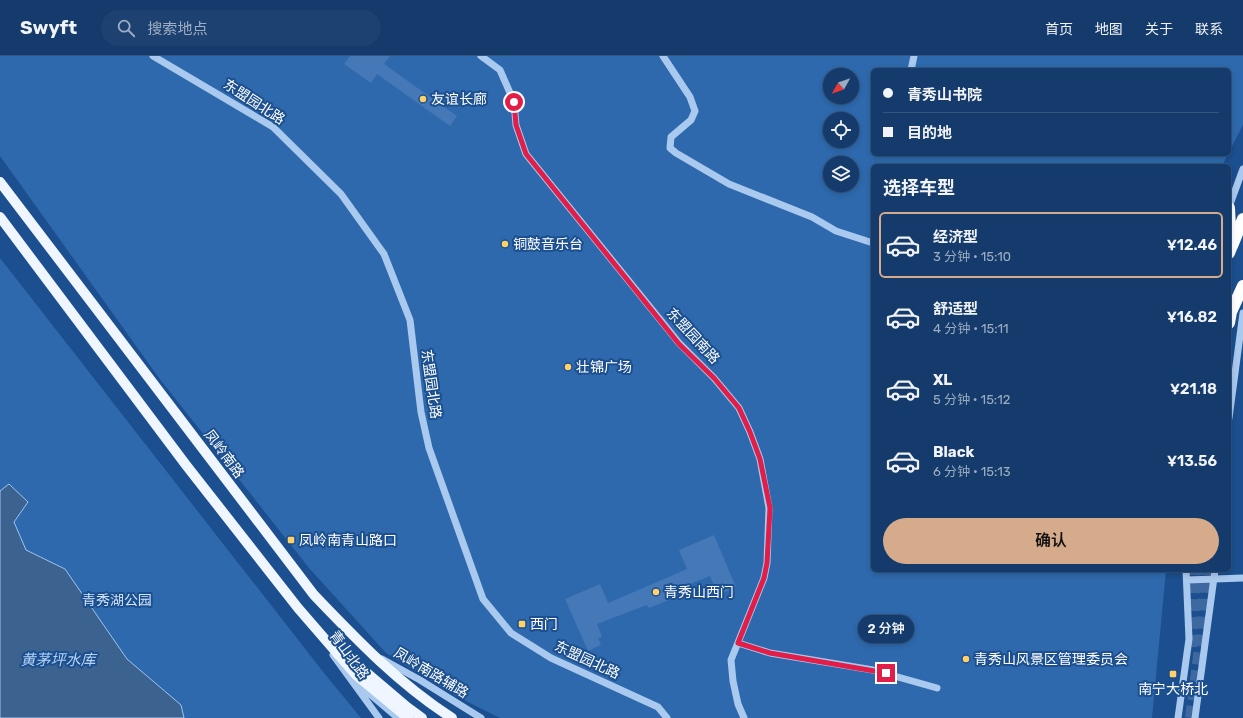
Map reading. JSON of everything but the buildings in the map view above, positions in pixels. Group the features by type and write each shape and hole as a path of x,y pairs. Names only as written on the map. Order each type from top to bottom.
{"highway":[{"path":"1231,249 1243,219"},
{"path":"1231,312 1243,286"}],"main road":[{"name":"凤岭南路","path":"0,182 314,595 366,651 405,685 452,718"},
{"path":"0,217 186,465 298,608 356,675 408,718"},
{"path":"298,608 362,670 422,718"}],"street":[{"name":"东盟园北路","path":"153,56 274,127 340,194 384,254 410,320 421,412 429,448 483,599 511,633 551,658 658,707 667,718"},
{"name":"东盟园南路","path":"481,56 500,70 514,102 516,125 526,154 679,344 714,378 739,408 750,432 760,459 770,508 767,563 764,578 732,660 733,680 738,704 744,718"},
{"path":"663,56 690,97 695,111 692,120 671,138 670,148 729,184 812,217 836,232 871,242"},
{"path":"911,68 914,56"},
{"path":"1231,202 1243,169"},
{"path":"1231,403 1243,313"},
{"path":"1178,718 1189,639 1188,580 1186,572"},
{"path":"1195,718 1216,572"},
{"path":"1188,580 1243,578"},
{"name":"青山北路","path":"298,608 379,718"},
{"path":"738,643 770,653 873,670 937,688"},
{"name":"凤岭南路辅路","path":"366,651 420,680 481,718"},
{"path":"349,676 398,718"}],"green space":[{"path":"0,56 1243,56 1243,125 1231,148 1231,68 871,68 871,156 1227,156 1223,164 871,164 871,572 1166,572 1152,718 500,718 454,695 386,653 309,568 159,378 0,156"},
{"name":"青秀湖公园","path":"0,258 324,673 361,718 0,718"}],"water":[{"name":"黄茅坪水库","path":"9,484 28,502 14,522 26,550 65,569 127,659 181,705 184,718 0,718 0,491"}],"tunnel":[{"path":"1191,647 1195,572"},
{"path":"1191,718 1201,641 1205,572"}],"place":[{"name":"友谊长廊","path":"423,99"},
{"name":"铜鼓音乐台","path":"505,244"},
{"name":"壮锦广场","path":"568,367"},
{"name":"凤岭南青山路口","path":"291,540"},
{"name":"青秀山西门","path":"656,592"},
{"name":"西门","path":"522,624"},
{"name":"青秀山风景区管理委员会","path":"966,659"},
{"name":"南宁大桥北","path":"1173,674"}],"route":[{"path":"514,102 516,125 526,154 679,344 714,378 739,408 750,432 760,459 770,508 767,563 764,578 738,643 770,653 886,673"}]}
